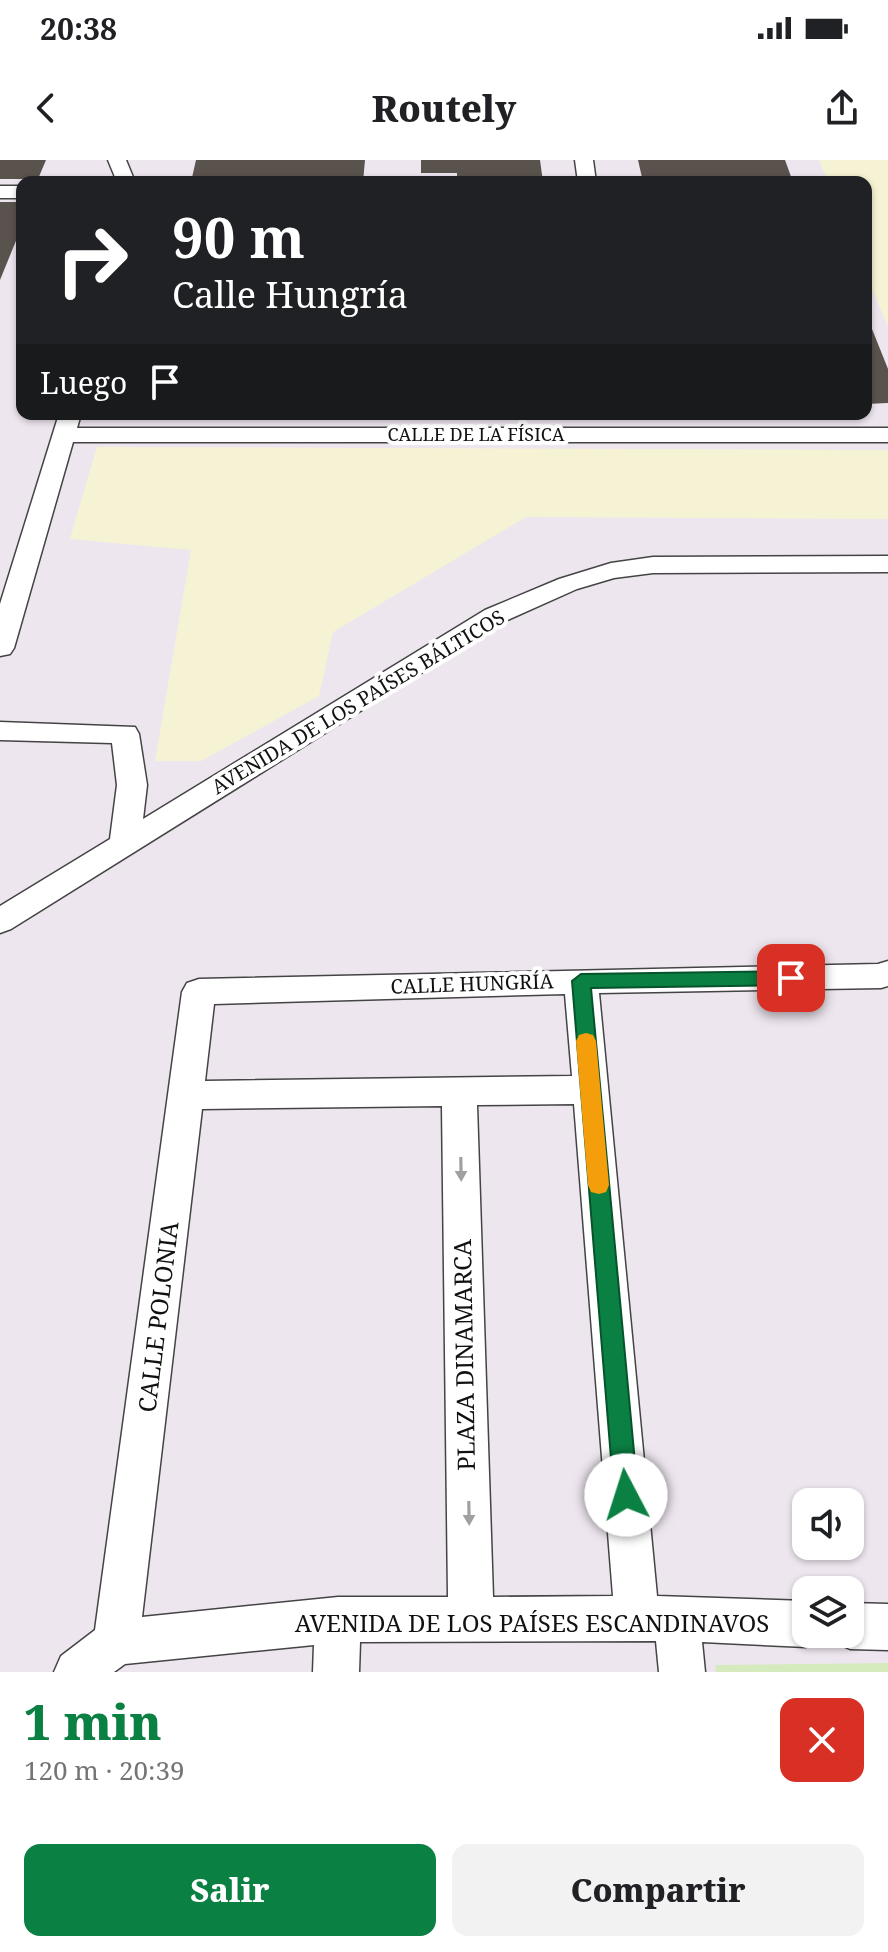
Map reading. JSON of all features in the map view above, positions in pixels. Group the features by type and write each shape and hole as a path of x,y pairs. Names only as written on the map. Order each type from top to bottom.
{"street":[{"name":"CALLE DE LA FÍSICA","path":"67,424 623,425 888,435"},
{"path":"0,648 67,424"},
{"name":"AVENIDA DE LOS PAÍSES BÁLTICOS","path":"0,921 494,616 568,584 611,571 653,565 888,564"},
{"path":"0,731 125,734 132,785 125,844"},
{"name":"CALLE HUNGRÍA","path":"199,992 881,976 888,973"},
{"path":"581,981 590,1090 657,1619 682,1672"},
{"name":"CALLE POLONIA","path":"116,1642 199,992"},
{"path":"188,1095 590,1090"},
{"name":"PLAZA DINAMARCA","path":"459,1091 471,1619"},
{"name":"AVENIDA DE LOS PAÍSES ESCANDINAVOS","path":"116,1642 338,1620 657,1619 792,1624"},
{"path":"336,1672 338,1620"},
{"path":"864,1626 888,1627"},
{"path":"77,1672 116,1642"}],"shaded area":[{"path":"0,160 888,160 888,1672 0,1672"},
{"path":"819,160 888,160 888,327 872,288 872,176 826,176"},
{"path":"97,447 888,450 888,519 526,517 333,632 319,696 201,761 155,761 191,550 70,539"}],"green space":[{"path":"888,1663 888,1672 716,1672 715,1665"}],"building":[{"path":"0,160 46,160 39,176 0,179"},
{"path":"196,160 365,160 364,176 192,176"},
{"path":"421,160 540,160 542,176 457,176 457,173 421,173"},
{"path":"638,160 785,160 791,176 642,176"},
{"path":"0,202 16,202 16,241 0,280"},
{"path":"872,329 888,369 888,403 872,404"}],"slow traffic":[{"path":"586,1041 599,1185"}],"route":[{"path":"626,1495 581,981 791,978"}]}
